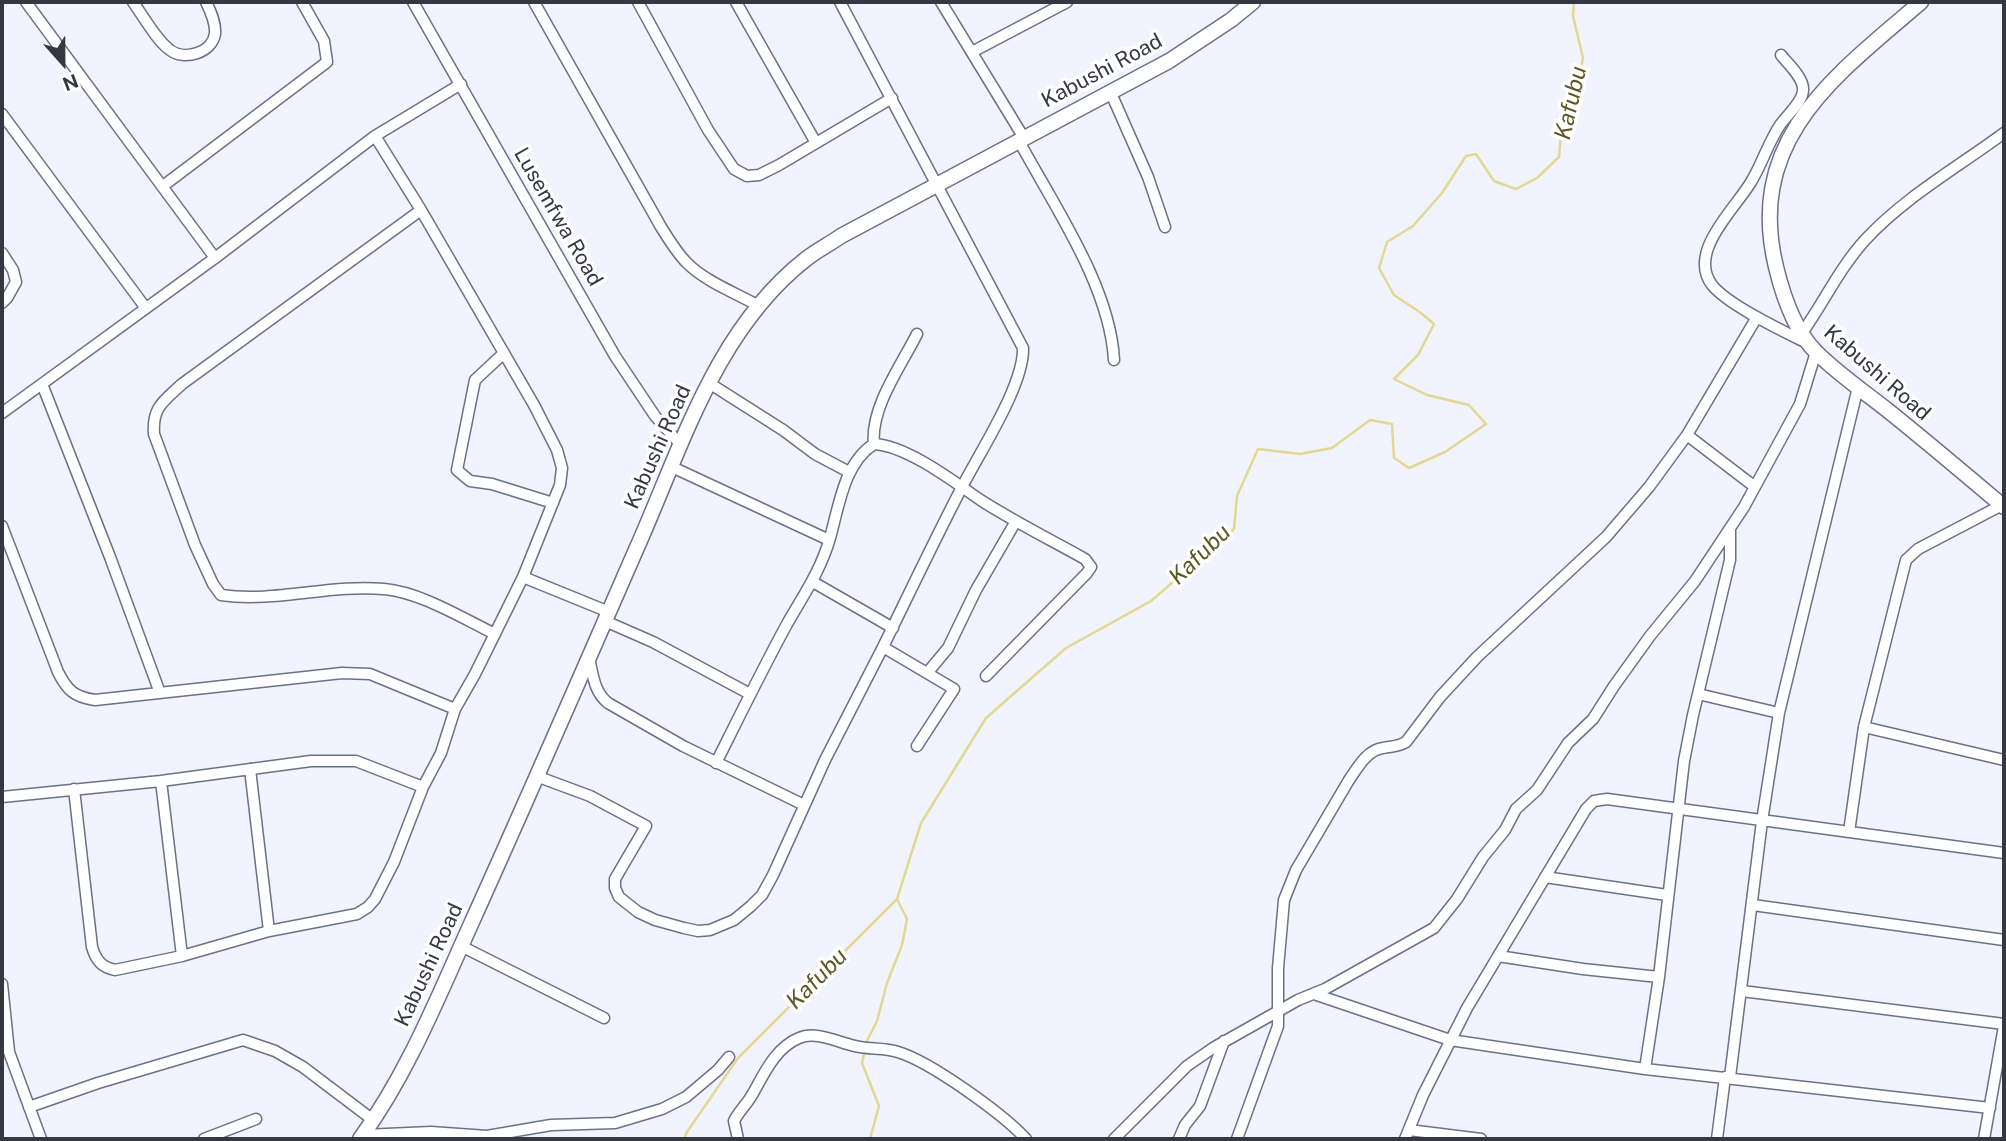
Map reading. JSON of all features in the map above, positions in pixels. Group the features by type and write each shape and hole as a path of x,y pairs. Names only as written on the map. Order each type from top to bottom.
{"main road":[{"name":"Kabushi Road","path":"362,1137 428,1021 709,383 729,346 759,306 774,288 806,259 841,236 1169,61 1253,2"},
{"name":"Kabushi Road","path":"1921,2 1849,64 1791,133 1777,165 1770,201 1773,256 1785,297 1809,343 1858,387 2003,506"}],"street":[{"path":"26,2 215,258"},
{"path":"133,2 167,49 178,55 194,55 212,41 215,33 214,18 206,2"},
{"path":"163,186 327,62 324,41 302,2"},
{"name":"Lusemfwa Road","path":"413,2 615,356 655,416 680,444"},
{"path":"534,2 661,228 678,253 690,266 759,306"},
{"path":"638,2 708,130 734,169 747,176 759,175 892,98"},
{"path":"736,2 816,142"},
{"path":"536,776 590,796 646,826 615,879 619,897 638,912 654,920 698,931 710,930 734,920 762,895 825,760 1003,411 1023,360 1023,348 840,2"},
{"path":"941,2 1022,139 1081,250 1113,338 1114,360"},
{"path":"972,51 1067,2"},
{"path":"1781,55 1801,80 1804,92 1778,128 1751,182 1711,240 1705,264 1713,285 1757,317 1809,343"},
{"path":"2,413 215,258 375,136 461,84"},
{"path":"1110,91 1165,227"},
{"path":"2,114 145,307"},
{"path":"1114,1139 1187,1066 1224,1041 1434,928 1505,830 1516,809 1537,790 1568,743 1593,719 1650,636 1683,599 1730,528 1801,404 1809,343 1843,268 1874,230 2004,133"},
{"path":"75,789 92,947 95,957 106,968 115,970 182,956 269,932 357,914 375,899 394,862 423,787 441,753 455,709 523,577 560,485 562,468 557,450 504,353 375,136"},
{"path":"1763,157 1777,165"},
{"path":"421,210 182,384 158,407 153,420 155,434 195,545 221,595 266,596 385,589 410,595 495,634"},
{"path":"2,253 13,270 16,282 8,298 2,303"},
{"path":"1237,1139 1276,1034 1280,1010 1278,968 1284,900 1296,870 1319,827 1359,766 1376,750 1398,747 1406,742 1440,697 1471,664 1606,537 1649,487 1686,435 1757,317"},
{"path":"874,444 873,430 877,412 917,334"},
{"path":"504,353 475,380 457,470 470,481 492,484 553,503"},
{"path":"709,383 783,430 815,454 849,472"},
{"path":"42,384 110,556 160,693"},
{"path":"1717,1139 1742,991 1762,821 1779,713 1858,387"},
{"path":"1686,435 1755,487"},
{"path":"716,763 788,622 813,582 829,540 849,472 874,444 887,444 940,472 1085,559 1091,567 986,676"},
{"path":"672,467 829,540"},
{"path":"1849,832 1864,727 1906,560 1918,549 2003,506"},
{"path":"928,672 948,648 976,590 1016,520"},
{"path":"2,526 66,688 78,697 95,700 342,673 370,674 455,709"},
{"path":"1645,1069 1659,977 1684,761 1730,561 1730,528"},
{"path":"523,577 607,616 750,694"},
{"path":"813,582 893,628"},
{"path":"883,648 954,689 917,746"},
{"path":"589,658 600,697 716,763 804,805"},
{"path":"1698,694 1779,713"},
{"path":"1864,727 2004,760"},
{"path":"2,797 161,781 311,761 356,761 423,787"},
{"path":"250,769 269,932"},
{"path":"161,781 182,956"},
{"path":"1481,1139 1407,1135 1450,1040 1545,877 1586,809 1594,801 1607,799 2004,853"},
{"path":"1545,877 1667,895"},
{"path":"1753,905 2004,940"},
{"path":"461,946 604,1018"},
{"path":"1498,956 1659,977"},
{"path":"2,984 6,1052 41,1139"},
{"path":"1742,991 2004,1025 1984,1139"},
{"path":"1314,994 1450,1040 1645,1069 1990,1108"},
{"path":"738,1139 734,1127 737,1115 771,1062 790,1044 811,1035 866,1049 899,1052 920,1062 979,1100 1027,1139"},
{"path":"29,1107 98,1083 243,1040 275,1051 303,1067 373,1120"},
{"path":"1179,1139 1185,1125 1200,1106 1224,1041"},
{"path":"362,1137 431,1132 487,1136 551,1125 615,1123 662,1109 686,1097 729,1057"},
{"path":"204,1139 256,1119"}],"waterway":[{"name":"Kafubu","path":"684,1139 738,1058 897,899 921,823 986,718 1066,648 1151,601 1234,529 1237,496 1258,449 1300,454 1332,448 1370,420 1392,424 1394,458 1409,468 1445,452 1486,424 1469,405 1427,395 1394,379 1418,355 1434,324 1394,295 1379,268 1387,242 1413,226 1442,193 1466,156 1476,154 1494,181 1516,189 1537,178 1559,157 1562,122 1579,77 1583,58 1573,16 1574,2"},
{"path":"866,1043 877,1021 887,983 902,945 907,919 897,899"},
{"path":"865,1049 862,1063 879,1106 870,1139"}]}
